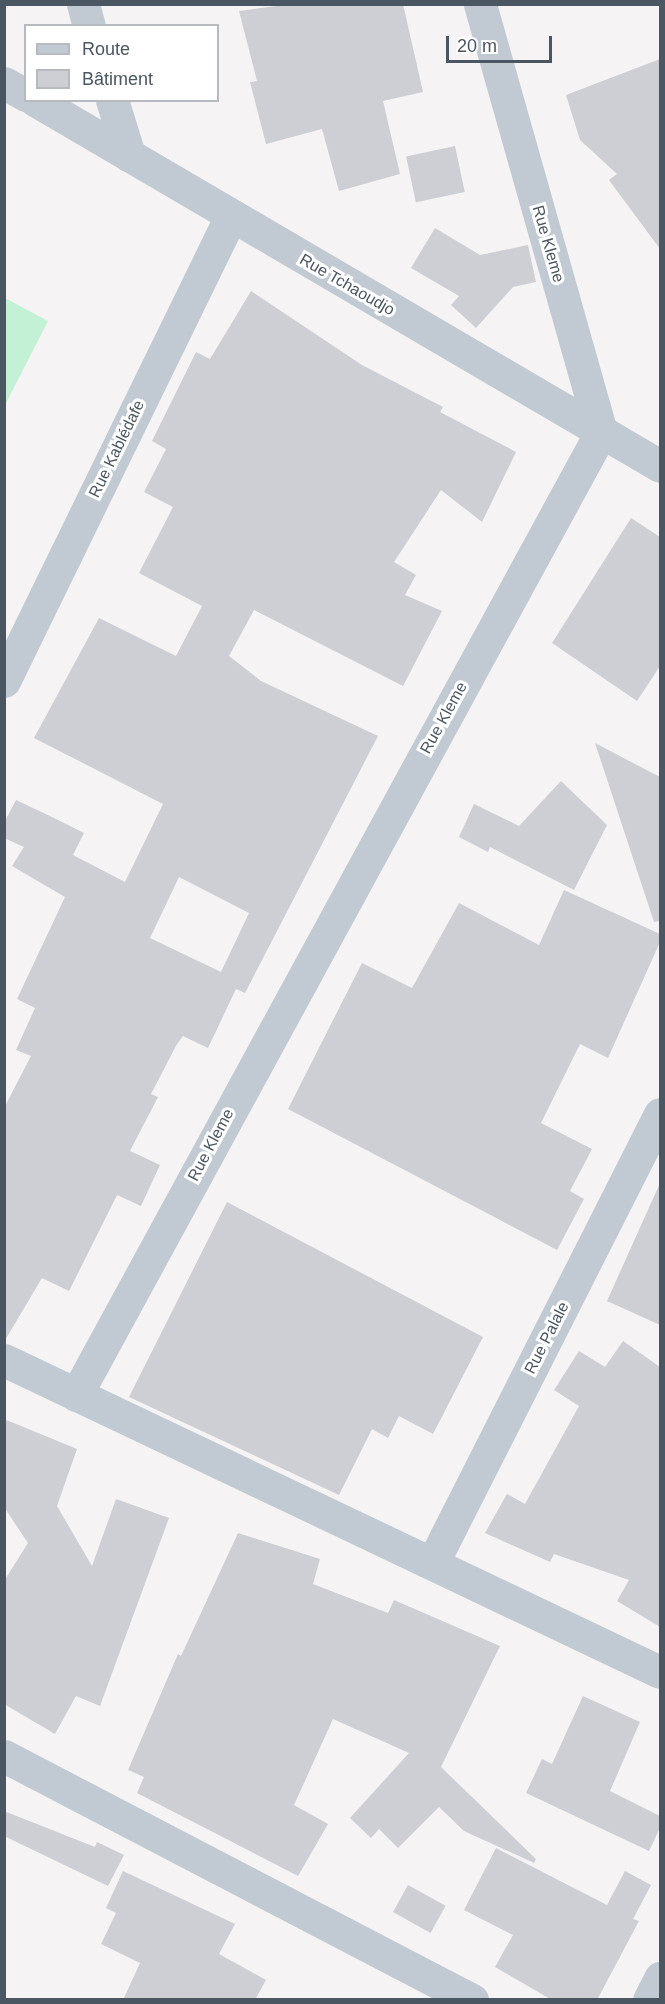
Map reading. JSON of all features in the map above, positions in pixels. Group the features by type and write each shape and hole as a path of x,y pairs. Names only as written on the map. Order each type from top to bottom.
{"street":[{"path":"83,4 88,24"},
{"name":"Rue Kleme","path":"76,1395 601,432 480,4"},
{"path":"4,83 24,94"},
{"name":"Rue Tchaoudjo","path":"38,102 230,218 660,466"},
{"path":"113,102 129,155"},
{"name":"Rue Kablédafe","path":"4,681 230,218"},
{"name":"Rue Palale","path":"433,1563 660,1114"},
{"path":"4,1360 660,1672"},
{"path":"4,1756 472,2000"},
{"path":"649,2000 660,1978"}],"green space":[{"path":"5,298 48,321 5,405"}],"building":[{"path":"291,4 403,4 423,92 383,101 400,174 339,191 322,129 266,144 250,82 257,81 239,11"},
{"path":"660,59 660,249 609,180 617,174 580,140 566,95"},
{"path":"455,146 465,192 416,202 406,156"},
{"path":"435,228 480,255 528,245 536,282 513,287 476,328 451,305 459,296 411,268"},
{"path":"251,291 362,365 443,407 440,412 516,452 482,522 441,490 394,562 416,575 405,595 442,611 403,686 254,610 229,656 261,681 378,736 245,993 236,989 208,1048 183,1036 151,1094 158,1097 130,1151 160,1165 141,1206 117,1195 69,1291 42,1278 4,1342 4,1108 31,1056 16,1050 35,1008 17,999 65,897 12,866 24,847 4,838 4,823 16,800 54,818 84,833 73,855 125,882 163,804 34,738 99,618 176,656 202,606 139,573 173,507 144,492 166,449 152,441 196,352 210,359","holes":["179,877 249,913 221,972 150,938"]},
{"path":"631,518 660,537 660,666 637,701 552,643"},
{"path":"595,743 660,777 660,921 654,922"},
{"path":"561,781 607,825 574,890 490,847 488,852 459,837 474,804 519,826"},
{"path":"564,890 660,934 660,942 608,1058 580,1044 541,1123 592,1149 570,1191 584,1199 557,1250 288,1109 362,963 412,988 459,903 539,945"},
{"path":"660,1183 660,1325 607,1301"},
{"path":"227,1202 483,1337 433,1434 399,1416 388,1438 372,1429 339,1495 129,1397"},
{"path":"623,1341 660,1367 660,1627 617,1601 629,1580 554,1554 550,1562 485,1533 507,1494 525,1504 579,1406 554,1390 579,1351 605,1367"},
{"path":"4,1419 77,1449 57,1506 92,1566 116,1499 169,1518 100,1706 76,1696 55,1734 4,1704 4,1581 28,1543 4,1507"},
{"path":"238,1533 320,1559 313,1584 388,1613 394,1600 500,1646 441,1767 536,1859 534,1863 464,1831 439,1807 398,1848 379,1829 371,1838 350,1818 409,1753 333,1719 294,1805 328,1824 298,1876 137,1793 144,1777 128,1770 178,1654 181,1656"},
{"path":"583,1696 640,1722 610,1791 660,1816 660,1828 649,1851 526,1793 542,1759 552,1764"},
{"path":"4,1811 95,1847 97,1842 124,1855 108,1886 4,1836"},
{"path":"496,1848 607,1905 625,1871 651,1885 633,1919 639,1921 597,2000 552,2000 495,1967 513,1935 464,1910"},
{"path":"123,1871 235,1924 219,1954 266,1980 255,2000 123,2000 140,1963 101,1944 116,1913 106,1908"},
{"path":"408,1885 446,1906 431,1933 393,1912"}]}
